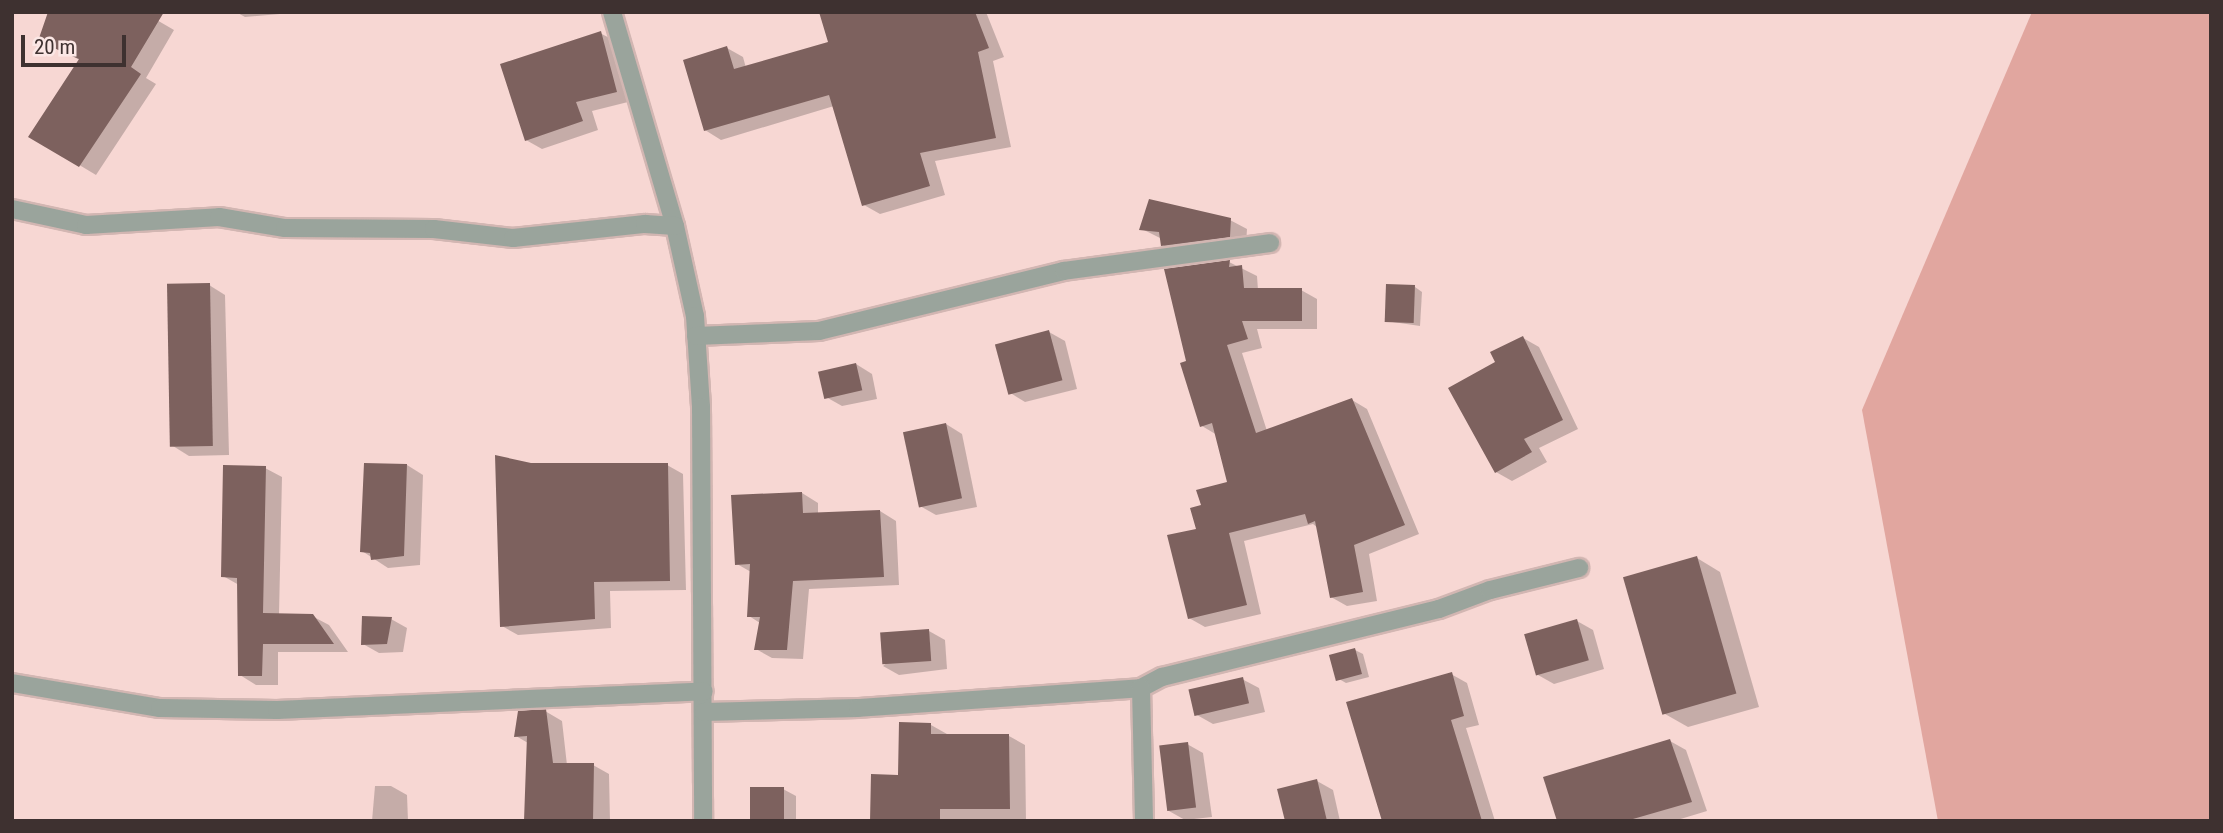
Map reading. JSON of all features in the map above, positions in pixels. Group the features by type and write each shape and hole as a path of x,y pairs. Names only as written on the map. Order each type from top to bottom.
{"street":[{"path":"612,12 675,226 696,336 704,691 703,821"},
{"path":"12,209 86,225 219,217 285,228 434,229 513,238 645,224 675,226"},
{"path":"696,336 819,331 1064,271 1270,243"},
{"path":"704,712 858,708 1141,688 1162,677 1438,609 1490,590 1579,568"},
{"path":"12,683 160,708 277,710 704,691"},
{"path":"1141,688 1144,821"}],"shaded area":[{"path":"2032,12 2211,12 2211,821 1938,821 1862,410"}],"building":[{"path":"48,12 164,12 131,67 141,74 79,167 28,137 79,59 38,41"},
{"path":"819,12 975,12 989,48 978,52 996,138 920,153 930,186 862,206 829,95 704,131 683,60 727,46 734,69 828,42"},
{"path":"601,31 617,92 576,102 583,121 525,141 500,64"},
{"path":"1149,199 1231,218 1230,237 1161,246 1159,232 1139,230"},
{"path":"1230,260 1229,267 1242,265 1244,288 1302,288 1302,321 1242,321 1248,339 1227,345 1256,433 1352,398 1405,525 1354,545 1363,592 1330,598 1315,521 1308,524 1305,514 1229,533 1247,605 1188,619 1167,535 1196,529 1190,508 1201,505 1196,490 1227,482 1212,423 1200,427 1180,363 1186,361 1164,269"},
{"path":"210,283 213,446 170,447 167,284"},
{"path":"1386,284 1415,285 1414,323 1385,322"},
{"path":"1049,330 1062,380 1008,395 995,344"},
{"path":"1523,336 1563,420 1524,439 1532,452 1495,473 1448,388 1495,362 1490,352"},
{"path":"856,363 862,390 824,399 818,372"},
{"path":"946,423 962,498 919,507 903,432"},
{"path":"495,455 531,463 668,463 670,581 594,582 595,619 500,627"},
{"path":"364,463 407,464 404,556 371,560 370,553 360,552"},
{"path":"223,465 266,466 263,613 313,614 334,644 263,644 262,676 238,676 237,578 221,577"},
{"path":"802,492 803,513 880,510 884,577 793,581 787,650 754,650 760,617 747,617 750,564 735,565 731,495"},
{"path":"1697,556 1736,693 1662,715 1623,577"},
{"path":"362,616 392,617 387,644 361,645"},
{"path":"1577,619 1589,660 1536,675 1524,634"},
{"path":"929,629 931,661 882,664 880,632"},
{"path":"1355,648 1362,674 1336,681 1329,655"},
{"path":"1452,672 1464,716 1451,720 1482,821 1382,821 1346,702"},
{"path":"1243,677 1249,703 1195,716 1188,690"},
{"path":"546,709 553,763 594,763 593,821 524,821 527,736 514,737 518,711"},
{"path":"899,722 931,723 931,734 1009,734 1010,809 940,809 940,821 870,821 871,774 898,775"},
{"path":"1670,739 1692,802 1626,821 1557,821 1543,777"},
{"path":"1188,742 1196,808 1167,811 1159,746"},
{"path":"1317,779 1327,821 1285,821 1277,789"},
{"path":"750,787 784,787 784,820 750,820"}]}
